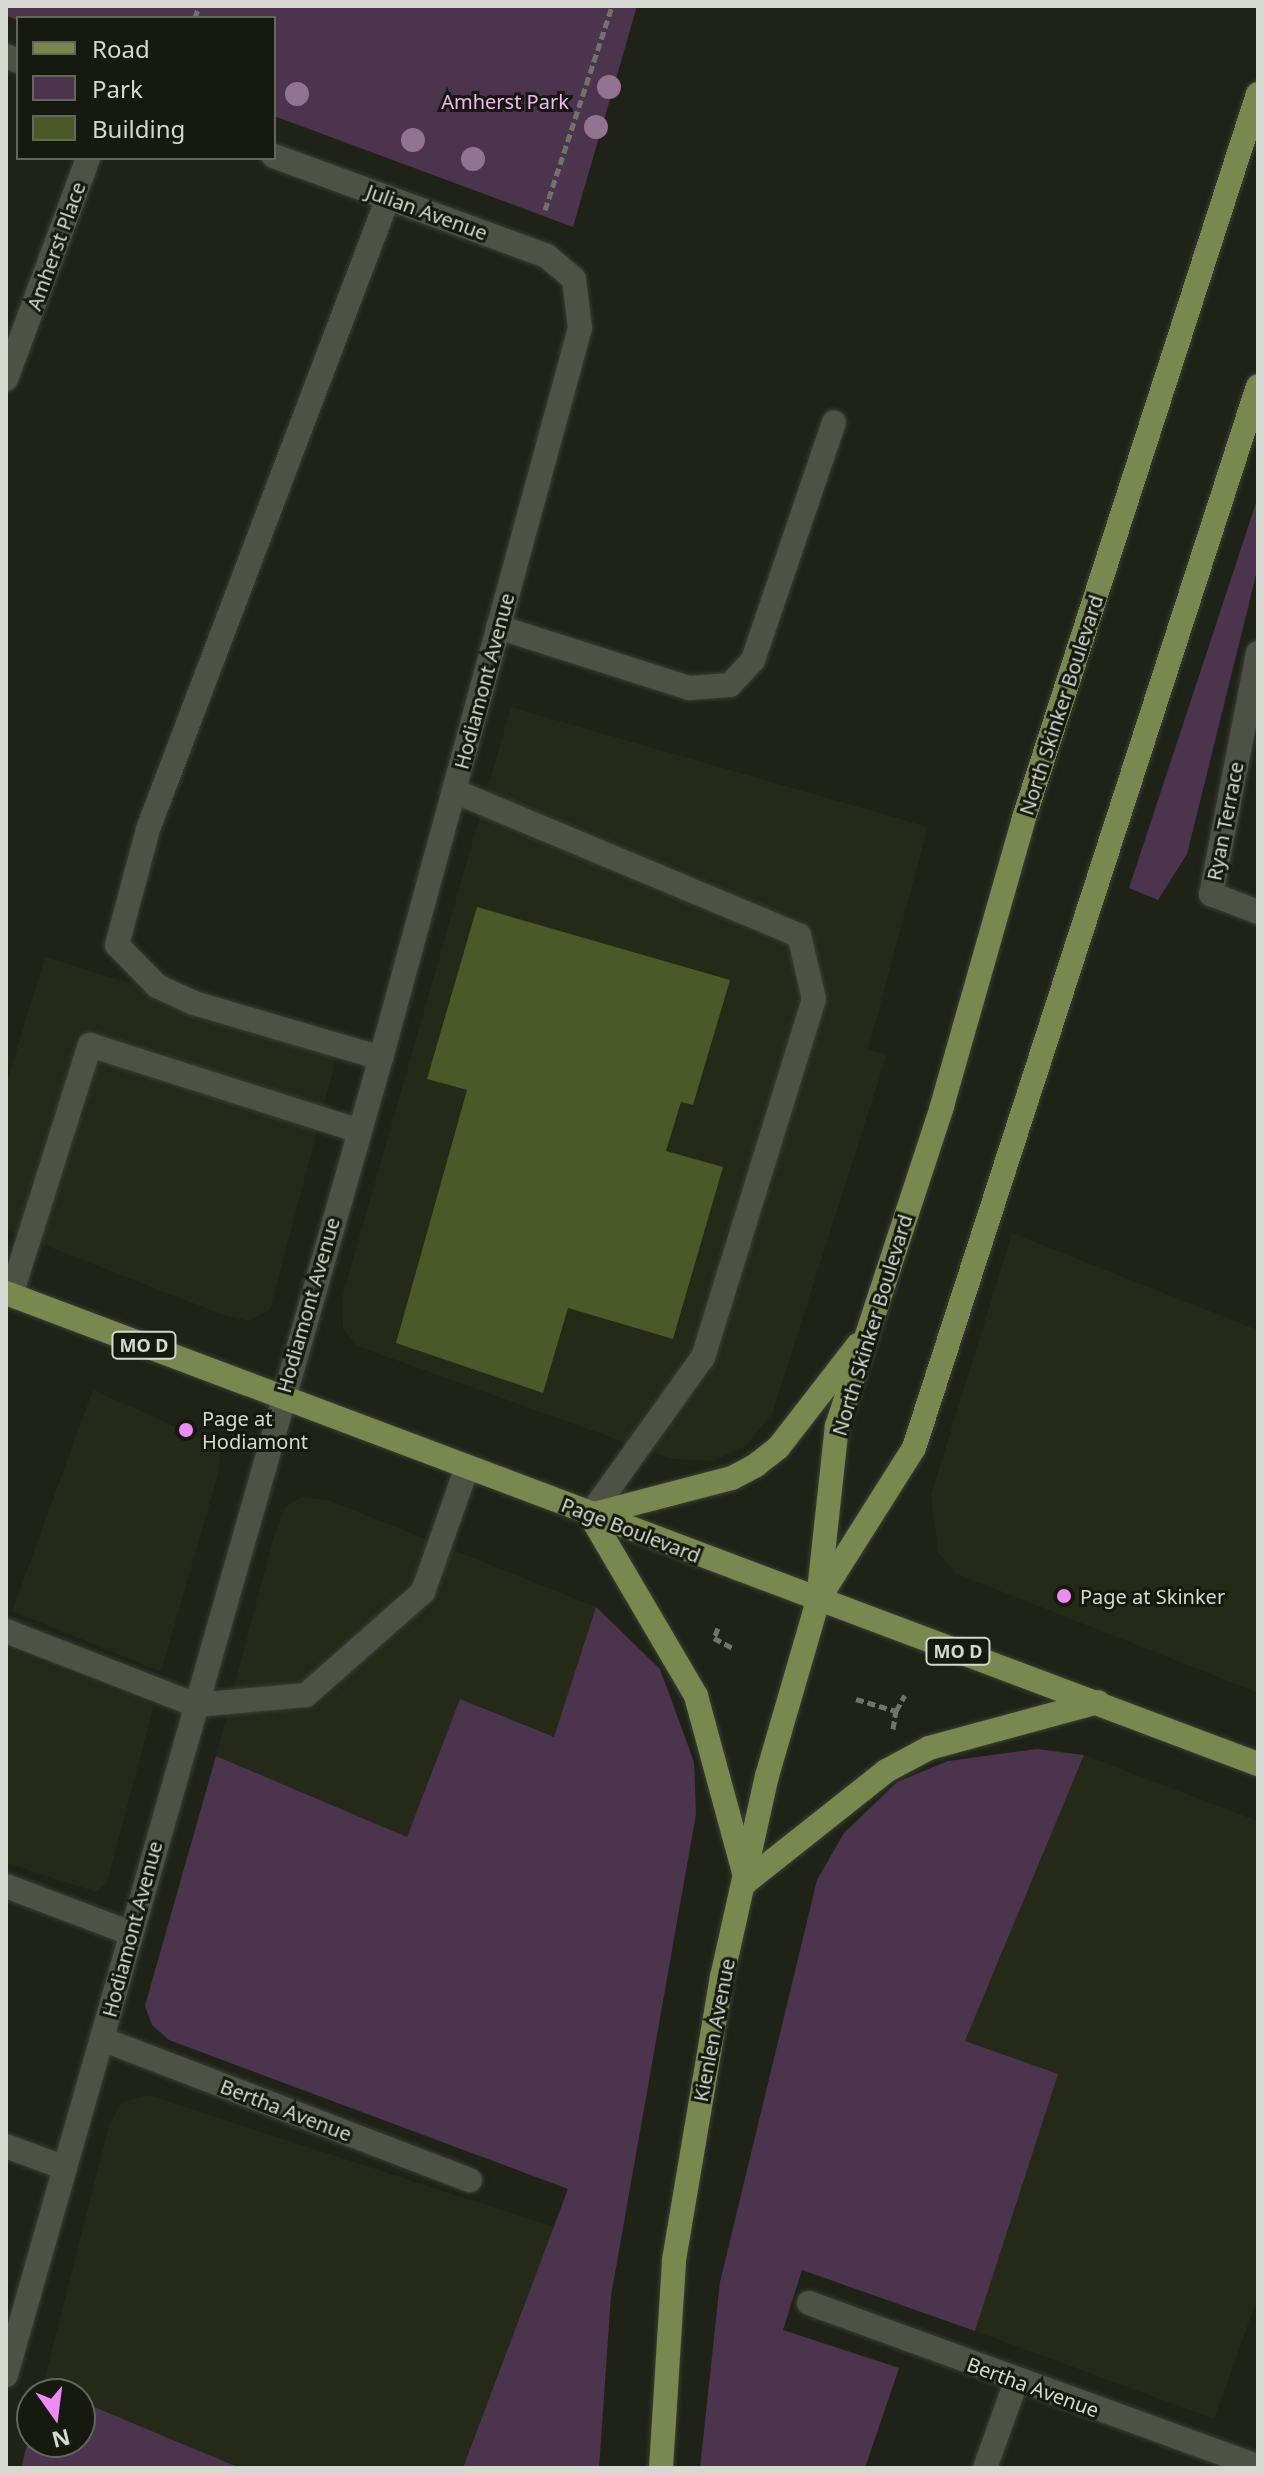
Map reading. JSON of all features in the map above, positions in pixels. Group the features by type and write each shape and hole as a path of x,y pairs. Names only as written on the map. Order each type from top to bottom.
{"main road":[{"name":"North Skinker Boulevard","path":"818,1600 837,1426 1023,821 1258,94"},
{"path":"818,1600 914,1448 1258,386"},
{"name":"Page Boulevard","path":"9,1294 1258,1764"},
{"path":"869,1330 778,1448 756,1465 732,1478 590,1515 696,1696 746,1882 886,1771 929,1748 1098,1702"},
{"name":"Kienlen Avenue","path":"661,2468 674,2260 722,1977 746,1882 767,1776 818,1600"}],"street":[{"name":"Julian Avenue","path":"276,157 547,256 574,279"},
{"name":"Amherst Place","path":"6,379 87,160"},
{"path":"381,1058 194,1003 157,986 117,945 148,829 388,198"},
{"name":"Hodiamont Avenue","path":"6,2375 102,2039 128,1932 381,1058 580,328 574,279"},
{"path":"498,627 689,688 730,685 753,660 834,422"},
{"name":"Ryan Terrace","path":"1258,653 1211,894 1258,912"},
{"path":"454,791 799,935 814,999 703,1357 590,1515"},
{"path":"9,1294 90,1045 360,1131"},
{"path":"6,1631 196,1705 306,1695 423,1592 467,1467"},
{"path":"6,1886 128,1932"},
{"name":"Bertha Avenue","path":"102,2039 470,2180"},
{"path":"6,2146 65,2168"},
{"name":"Bertha Avenue","path":"809,2303 1016,2382 1258,2466"},
{"path":"985,2468 1016,2382"}],"path":[{"path":"545,210 612,6"},
{"path":"718,1628 714,1638 733,1648"},
{"path":"856,1699 896,1711 905,1695"}],"shaded area":[{"path":"511,707 928,827 868,1050 887,1054 772,1414 746,1446 713,1461 671,1459 357,1346 343,1328 342,1298"},
{"path":"45,957 339,1048 270,1310 249,1321 223,1315 6,1230 6,1084"},
{"path":"1012,1233 1258,1330 1258,1693 955,1573 938,1552 931,1495"},
{"path":"93,1390 220,1446 219,1471 161,1672 12,1611"},
{"path":"301,1497 328,1500 596,1607 554,1737 460,1700 407,1837 216,1756 273,1539 285,1507"},
{"path":"6,1648 154,1705 107,1883 96,1892 6,1863"},
{"path":"1084,1755 1258,1821 1258,2297 1214,2419 975,2331 1057,2074 965,2041"},
{"path":"148,2095 554,2227 463,2468 240,2468 96,2408 96,2378 45,2378 109,2125 122,2102"}],"green space":[{"name":"Amherst Park","path":"6,6 637,6 573,227 276,117 276,16 16,16 16,19 6,16"},
{"path":"1258,497 1258,567 1187,854 1158,900 1129,888"},
{"path":"596,1607 660,1669 694,1762 696,1814 611,2296 599,2468 463,2468 568,2189 169,2040 152,2025 145,2006 216,1756 407,1837 460,1699 554,1737"},
{"path":"1037,1749 1084,1755 965,2041 1058,2074 975,2331 802,2270 783,2330 899,2368 865,2468 700,2468 720,2282 817,1880 844,1833 897,1782 948,1761"},
{"path":"96,2408 240,2468 21,2468 24,2458 96,2458"}],"building":[{"path":"477,907 730,980 693,1105 681,1102 666,1151 723,1167 673,1339 568,1308 543,1393 396,1343 467,1090 427,1079"}],"place":[{"name":"Page at Hodiamont","path":"186,1430"},
{"name":"Page at Skinker","path":"1064,1596"}]}
